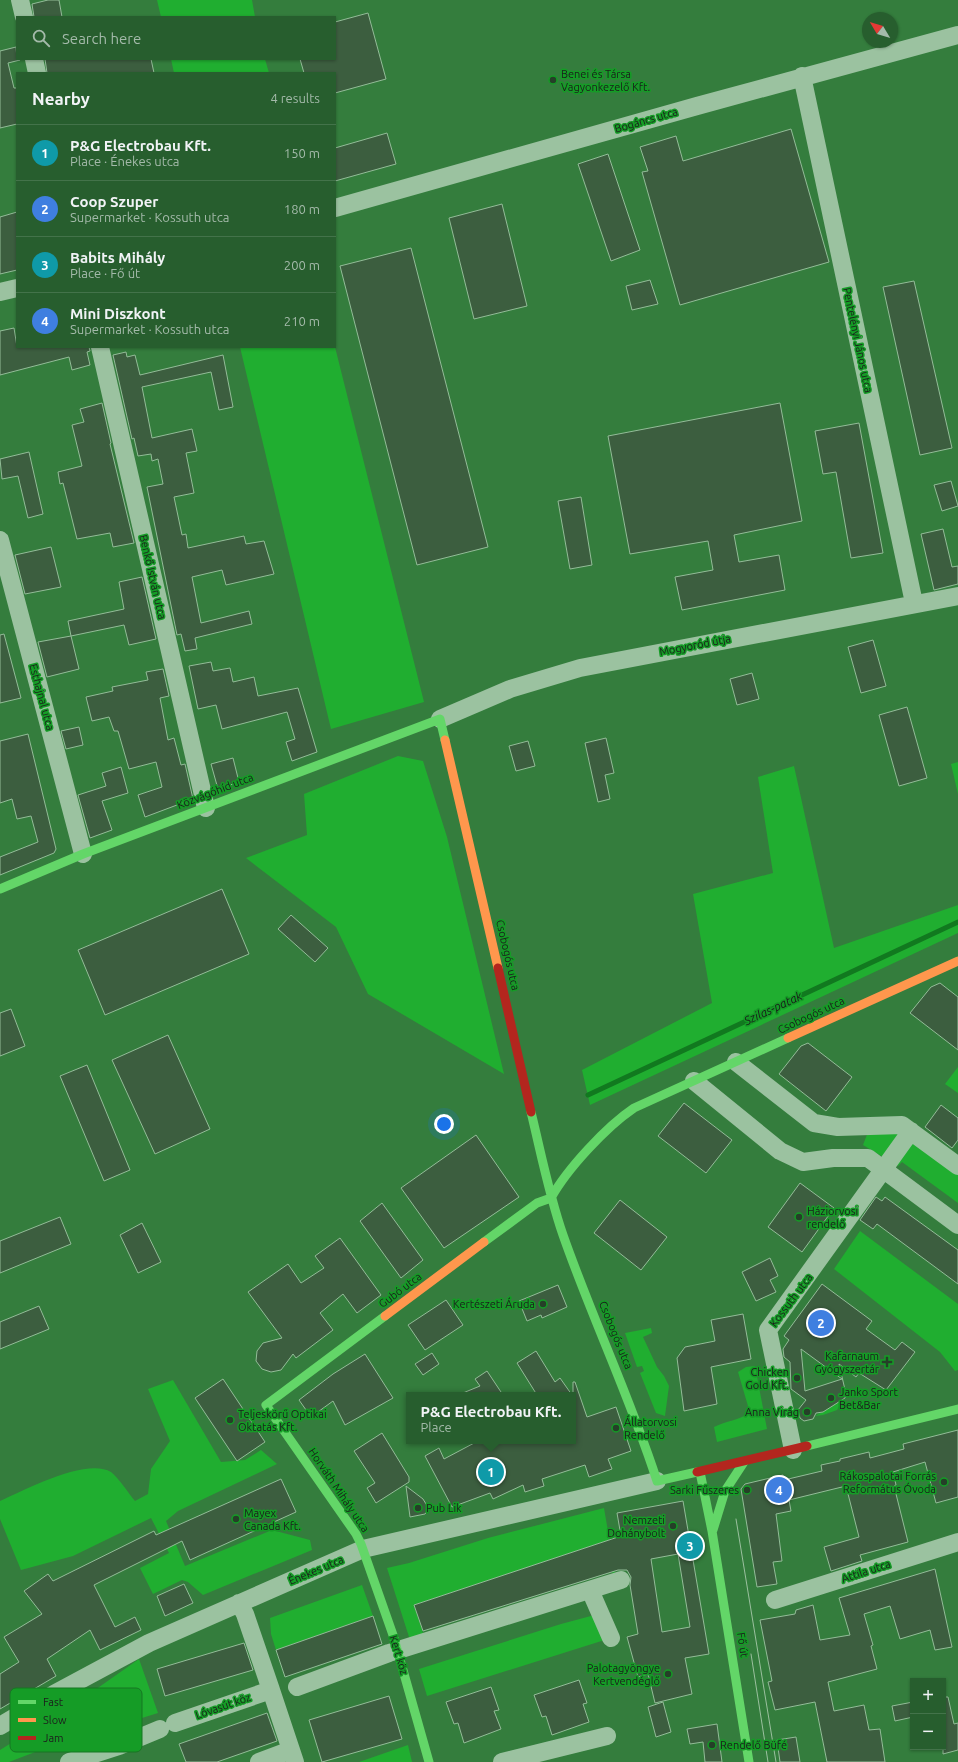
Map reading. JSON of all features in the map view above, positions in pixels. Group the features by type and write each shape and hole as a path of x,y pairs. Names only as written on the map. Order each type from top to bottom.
{"street":[{"path":"20,0 24,16"},
{"name":"Bogáncs utca","path":"336,208 802,76 958,34"},
{"path":"34,60 37,72"},
{"name":"Pentelényi János utca","path":"802,76 914,603"},
{"path":"0,292 16,288"},
{"name":"Benkő István utca","path":"100,348 206,808"},
{"name":"Esthajnal utca","path":"0,540 84,854"},
{"name":"Mogyoród útja","path":"440,719 510,689 580,668 914,603 958,596"},
{"name":"Közvágóhíd utca","path":"0,889 84,854 440,719"},
{"name":"Csobogós utca","path":"440,719 470,843 551,1198 560,1231 614,1362 657,1481"},
{"name":"Csobogós utca","path":"551,1198 559,1183 615,1121 634,1108 958,960"},
{"path":"736,1062 814,1123 838,1127 902,1125 958,1166"},
{"path":"694,1081 780,1151 803,1162 833,1158 868,1158 958,1225"},
{"name":"Kossuth utca","path":"793,1450 768,1330 846,1224 911,1131"},
{"name":"Gubó utca","path":"266,1405 536,1203 551,1198"},
{"name":"Horváth Mihály utca","path":"266,1405 356,1534 363,1549"},
{"path":"657,1481 744,1462 958,1409"},
{"name":"Fő út","path":"712,1532 725,1490 744,1462"},
{"name":"Fő út","path":"700,1472 712,1532 749,1762"},
{"name":"Énekes utca","path":"65,1688 149,1643 363,1549 657,1481"},
{"name":"Attila utca","path":"775,1600 958,1542"},
{"name":"Kert köz","path":"363,1549 372,1568 398,1650 429,1762"},
{"path":"297,1687 398,1650 621,1580"},
{"path":"590,1590 611,1638"},
{"path":"239,1603 246,1614 294,1756 259,1762"},
{"name":"Lóvasút köz","path":"142,1736 167,1726 271,1690"},
{"name":"Énekes utca","path":"0,1726 10,1720"},
{"path":"502,1762 607,1736"},
{"name":"Lóvasút köz","path":"69,1762 100,1752"}],"green space":[{"path":"157,0 252,0 255,16 161,16"},
{"path":"171,60 265,60 269,72 174,72"},
{"path":"240,348 335,348 424,702 331,729"},
{"path":"398,756 423,761 447,837 504,1074 368,994 336,927 246,858 307,835 304,794"},
{"path":"958,762 958,794 951,764"},
{"path":"794,766 834,948 958,905 958,933 590,1105 582,1070 712,1003 693,894 773,873 758,777"},
{"path":"958,1067 958,1093 945,1084"},
{"path":"893,1131 917,1139 958,1171 958,1203 902,1162 898,1166 863,1145 868,1132"},
{"path":"860,1231 958,1304 958,1370 955,1371 940,1352 834,1269"},
{"path":"651,1328 652,1333 643,1337 657,1367 669,1386 665,1416 656,1413 640,1373 644,1371 642,1366 637,1367 625,1333"},
{"path":"755,1366 767,1429 717,1442 714,1427 750,1413 738,1372 746,1367"},
{"path":"173,1380 221,1462 245,1460 261,1450 277,1464 178,1511 166,1521 185,1566 272,1530 310,1540 312,1550 203,1595 188,1582 182,1580 153,1594 140,1568 169,1553 151,1518 73,1556 21,1570 0,1519 0,1501 56,1477 72,1472 100,1468 114,1474 135,1501 148,1494 151,1469 170,1441 148,1389"},
{"path":"842,1400 837,1410 815,1416"},
{"path":"604,1508 615,1572 613,1574 602,1543 414,1605 424,1636 410,1640 387,1568 409,1563 488,1538"},
{"path":"362,1585 373,1616 276,1650 271,1634 270,1618"},
{"path":"602,1613 611,1638 427,1696 419,1669 561,1624"},
{"path":"139,1659 158,1713 142,1718 142,1688 98,1688"},
{"path":"10,1744 10,1752 35,1752 9,1762 0,1762 0,1750"},
{"path":"408,1745 412,1762 359,1762"}],"building":[{"path":"48,0 59,0 62,16 34,16 32,4"},
{"path":"368,13 386,79 336,93 336,72 304,72 300,60 336,60 336,22"},
{"path":"16,47 16,60 20,60 8,63 14,88 16,88 16,124 0,128 0,51"},
{"path":"45,60 151,60 154,72 47,72"},
{"path":"791,129 829,262 680,305 642,172 648,171 640,147 676,136 683,161"},
{"path":"387,133 396,164 336,181 336,148"},
{"path":"608,154 640,250 611,261 578,164"},
{"path":"502,204 527,306 474,319 449,218"},
{"path":"16,212 16,270 0,274 0,217"},
{"path":"411,248 488,547 417,565 340,266"},
{"path":"650,280 658,304 632,310 626,286"},
{"path":"914,281 952,448 920,455 883,287"},
{"path":"14,328 16,348 89,348 90,351 87,352 90,365 72,370 69,357 0,375 0,331"},
{"path":"126,352 127,357 135,355 140,375 223,355 233,407 219,410 211,372 142,387 152,438 192,429 197,451 186,453 194,493 174,497 182,535 186,534 188,548 244,536 246,544 264,541 274,574 226,585 222,570 192,577 201,623 249,611 252,624 195,638 197,649 185,651 181,634 177,635 147,487 163,484 158,459 152,461 151,454 138,456 134,438 132,439 113,355"},
{"path":"102,403 110,444 134,543 113,547 110,533 77,539 63,483 60,484 58,472 82,466 72,425 84,422 80,409"},
{"path":"780,403 802,521 734,535 739,562 779,555 785,590 682,610 675,577 713,570 708,541 630,554 608,436"},
{"path":"859,423 883,553 851,558 836,472 823,474 815,431"},
{"path":"29,452 43,514 28,518 18,476 2,479 0,459"},
{"path":"951,481 958,506 942,511 934,485"},
{"path":"581,497 592,565 570,569 558,501"},
{"path":"943,529 952,567 958,566 958,584 934,590 921,534"},
{"path":"51,547 61,587 25,594 15,555"},
{"path":"142,577 156,639 129,645 124,625 71,636 68,621 124,609 119,582"},
{"path":"4,634 21,698 0,703 0,635"},
{"path":"71,636 79,669 47,677 38,642"},
{"path":"873,640 886,686 861,693 848,647"},
{"path":"211,662 213,671 230,668 233,682 254,677 258,696 298,688 317,752 292,761 286,742 295,739 287,712 222,729 216,705 198,709 189,666"},
{"path":"163,669 169,696 160,698 168,740 174,738 181,765 185,764 193,799 145,817 138,795 162,787 156,762 129,769 118,731 114,731 109,717 92,721 86,697 113,691 112,687 148,680 146,672"},
{"path":"752,673 759,699 737,705 730,679"},
{"path":"907,707 927,778 899,786 879,715"},
{"path":"79,727 83,745 66,749 61,731"},
{"path":"28,734 56,849 54,853 0,875 0,857 38,842 31,816 17,819 12,799 0,803 0,741"},
{"path":"606,738 614,773 605,775 610,799 598,802 585,743"},
{"path":"528,741 535,766 516,771 509,746"},
{"path":"233,758 239,782 218,789 211,764"},
{"path":"121,767 128,793 102,801 112,830 90,838 78,795 106,786 102,773"},
{"path":"222,889 249,954 105,1015 78,950"},
{"path":"291,915 328,948 315,962 278,929"},
{"path":"940,983 958,997 958,1050 910,1013 931,987"},
{"path":"11,1009 25,1046 0,1056 0,1013"},
{"path":"168,1035 210,1129 155,1154 112,1060"},
{"path":"808,1043 852,1077 826,1111 779,1074 801,1046"},
{"path":"87,1065 130,1170 104,1181 60,1076"},
{"path":"684,1103 732,1140 706,1173 658,1136"},
{"path":"941,1105 958,1118 958,1140 952,1148 925,1127"},
{"path":"476,1135 519,1197 444,1248 401,1188"},
{"name":"Háziorvosi rendelő","path":"800,1183 834,1208 802,1252 768,1227"},
{"path":"876,1197 882,1201 885,1197 958,1250 958,1284 877,1224 873,1229 860,1220"},
{"path":"620,1200 667,1237 641,1270 594,1233"},
{"path":"382,1203 423,1260 401,1278 360,1221"},
{"path":"60,1217 71,1244 0,1273 0,1241"},
{"path":"142,1223 161,1262 138,1273 120,1235"},
{"path":"340,1238 381,1295 357,1313 343,1294 320,1313 333,1330 296,1358 293,1354 281,1370 271,1372 262,1369 256,1361 257,1351 263,1343 282,1338 248,1292 288,1264 301,1283 324,1268 315,1256"},
{"path":"770,1258 778,1276 770,1280 776,1292 756,1301 742,1272"},
{"path":"822,1284 872,1321 866,1329 895,1350 902,1342 915,1352 886,1390 859,1373 856,1377 839,1364 846,1394 845,1398 823,1412 816,1413 813,1419 804,1421 800,1418 798,1410 806,1400 791,1389 790,1362 784,1357 783,1349 789,1340 784,1336","holes":["801,1349 842,1379 805,1391"]},
{"name":"Kertészeti Áruda","path":"558,1285 567,1307 542,1318 541,1315 527,1321 519,1301"},
{"path":"446,1300 463,1325 425,1350 408,1325"},
{"path":"39,1306 49,1329 0,1349 0,1322"},
{"path":"743,1314 751,1359 711,1367 717,1404 684,1411 677,1358 685,1347 715,1341 711,1320"},
{"path":"536,1351 555,1382 560,1378 570,1392 535,1392 517,1363"},
{"path":"432,1353 439,1364 423,1375 415,1364"},
{"path":"365,1354 393,1398 345,1425 333,1401 311,1417 299,1400 333,1374"},
{"path":"487,1371 501,1392 465,1392 480,1386 475,1379"},
{"name":"Teljeskörű Optikai Oktatás Kft.","path":"223,1379 265,1442 237,1461 195,1398"},
{"path":"573,1382 575,1382 587,1417 616,1407 631,1451 608,1459 612,1469 589,1477 585,1465 542,1479 544,1486 525,1492 523,1485 493,1499 490,1493 452,1507 425,1456 439,1448 444,1459 472,1444 576,1444 576,1392 573,1392"},
{"path":"958,1430 958,1497 936,1503 925,1462 893,1472 896,1485 894,1486 908,1542 860,1555 862,1561 831,1571 824,1547 859,1537 846,1486 789,1500 791,1511 776,1514 782,1561 773,1562 777,1584 757,1587 741,1489 745,1484 783,1475 784,1480 822,1471 821,1465 840,1461 840,1459 869,1452 870,1458 904,1449 903,1444"},
{"path":"382,1433 409,1477 409,1482 376,1503 367,1488 375,1483 354,1451"},
{"path":"281,1479 296,1512 190,1560 182,1541 94,1585 115,1627 135,1617 141,1630 100,1650 90,1630 47,1659 56,1676 36,1688 10,1688 10,1703 0,1709 0,1674 19,1662 4,1637 42,1614 24,1591 48,1574 53,1581 154,1531 156,1535"},
{"name":"Pub Lik","path":"406,1486 423,1499 429,1509 425,1514 410,1517"},
{"path":"683,1501 709,1654 685,1658 692,1694 655,1703 648,1674 638,1677 627,1637 638,1634 630,1585 631,1577 627,1570 618,1570 423,1631 414,1605 621,1536 617,1513","holes":["678,1554 690,1627 662,1632 651,1559"]},
{"path":"935,1569 952,1647 935,1650 930,1630 900,1639 890,1606 864,1614 873,1645 871,1646 877,1669 828,1682 834,1711 864,1705 869,1730 880,1729 885,1762 827,1762 815,1702 775,1710 768,1682 772,1681 760,1620 795,1614 796,1610 813,1605 820,1640 850,1635 839,1598"},
{"path":"184,1584 193,1603 165,1616 157,1596"},
{"path":"373,1616 382,1644 285,1677 276,1650"},
{"path":"244,1643 253,1670 165,1696 157,1669"},
{"path":"579,1680 587,1703 583,1704 589,1722 552,1735 546,1716 542,1717 534,1695"},
{"path":"491,1687 499,1710 494,1711 501,1729 464,1743 458,1723 454,1724 446,1702"},
{"path":"389,1696 402,1739 322,1762 309,1720"},
{"path":"946,1697 948,1697 954,1724 958,1723 958,1750 943,1754 943,1750 946,1750"},
{"path":"663,1702 671,1732 656,1737 648,1707"},
{"path":"910,1703 910,1718 895,1721 892,1706"},
{"path":"267,1713 277,1741 217,1762 186,1762 179,1744"},
{"path":"717,1724 722,1762 705,1762 703,1742 690,1744 687,1729"},
{"path":"796,1737 800,1762 780,1762 777,1740"}],"waterway":[{"name":"Szilas-patak","path":"588,1095 958,922"}],"tram line":[{"path":"736,1519 776,1762"},
{"path":"751,1654 768,1762"}],"traffic: fast":[{"path":"0,889 83,854 440,719 445,740"},
{"path":"551,1198 567,1174 588,1149 611,1126 634,1108 788,1038"},
{"path":"531,1112 549,1189 563,1235 635,1419 657,1481 697,1472"},
{"path":"484,1242 537,1203 551,1198"},
{"path":"385,1316 266,1405 356,1534 361,1544 393,1635 429,1762"},
{"path":"807,1446 958,1409"},
{"path":"713,1530 725,1491 744,1462"},
{"path":"700,1472 712,1531 749,1762"}],"traffic: slow":[{"path":"445,740 498,968"},
{"path":"788,1038 958,961"},
{"path":"385,1316 484,1242"}],"traffic: jam":[{"path":"498,968 531,1112"},
{"path":"697,1472 807,1446"}],"place":[{"name":"Benei és Társa Vagyonkezelő Kft.","path":"553,80"},
{"name":"Háziorvosi rendelő","path":"799,1217"},
{"name":"Kertészeti Áruda","path":"543,1304"},
{"name":"Coop Szuper","path":"821,1323"},
{"name":"Kafarnaum Gyógyszertár","path":"887,1362"},
{"name":"Chicken Gold Kft.","path":"797,1378"},
{"name":"Janko Sport Bet&Bar","path":"831,1398"},
{"name":"Anna Virág","path":"807,1412"},
{"name":"Teljeskörű Optikai Oktatás Kft.","path":"230,1420"},
{"name":"Állatorvosi Rendelő","path":"616,1428"},
{"name":"P&G Electrobau Kft.","path":"491,1472"},
{"name":"Rákospalotai Forrás Református Óvoda","path":"944,1482"},
{"name":"Sarki Fűszeres","path":"747,1490"},
{"name":"Mini Diszkont","path":"779,1490"},
{"name":"Pub Lik","path":"418,1508"},
{"name":"Mayex Canada Kft.","path":"236,1519"},
{"name":"Nemzeti Dohánybolt","path":"673,1526"},
{"name":"Babits Mihály","path":"690,1546"},
{"name":"Palotagyöngye Kertvendéglő","path":"668,1674"},
{"name":"Rendelő Büfé","path":"712,1745"}]}
